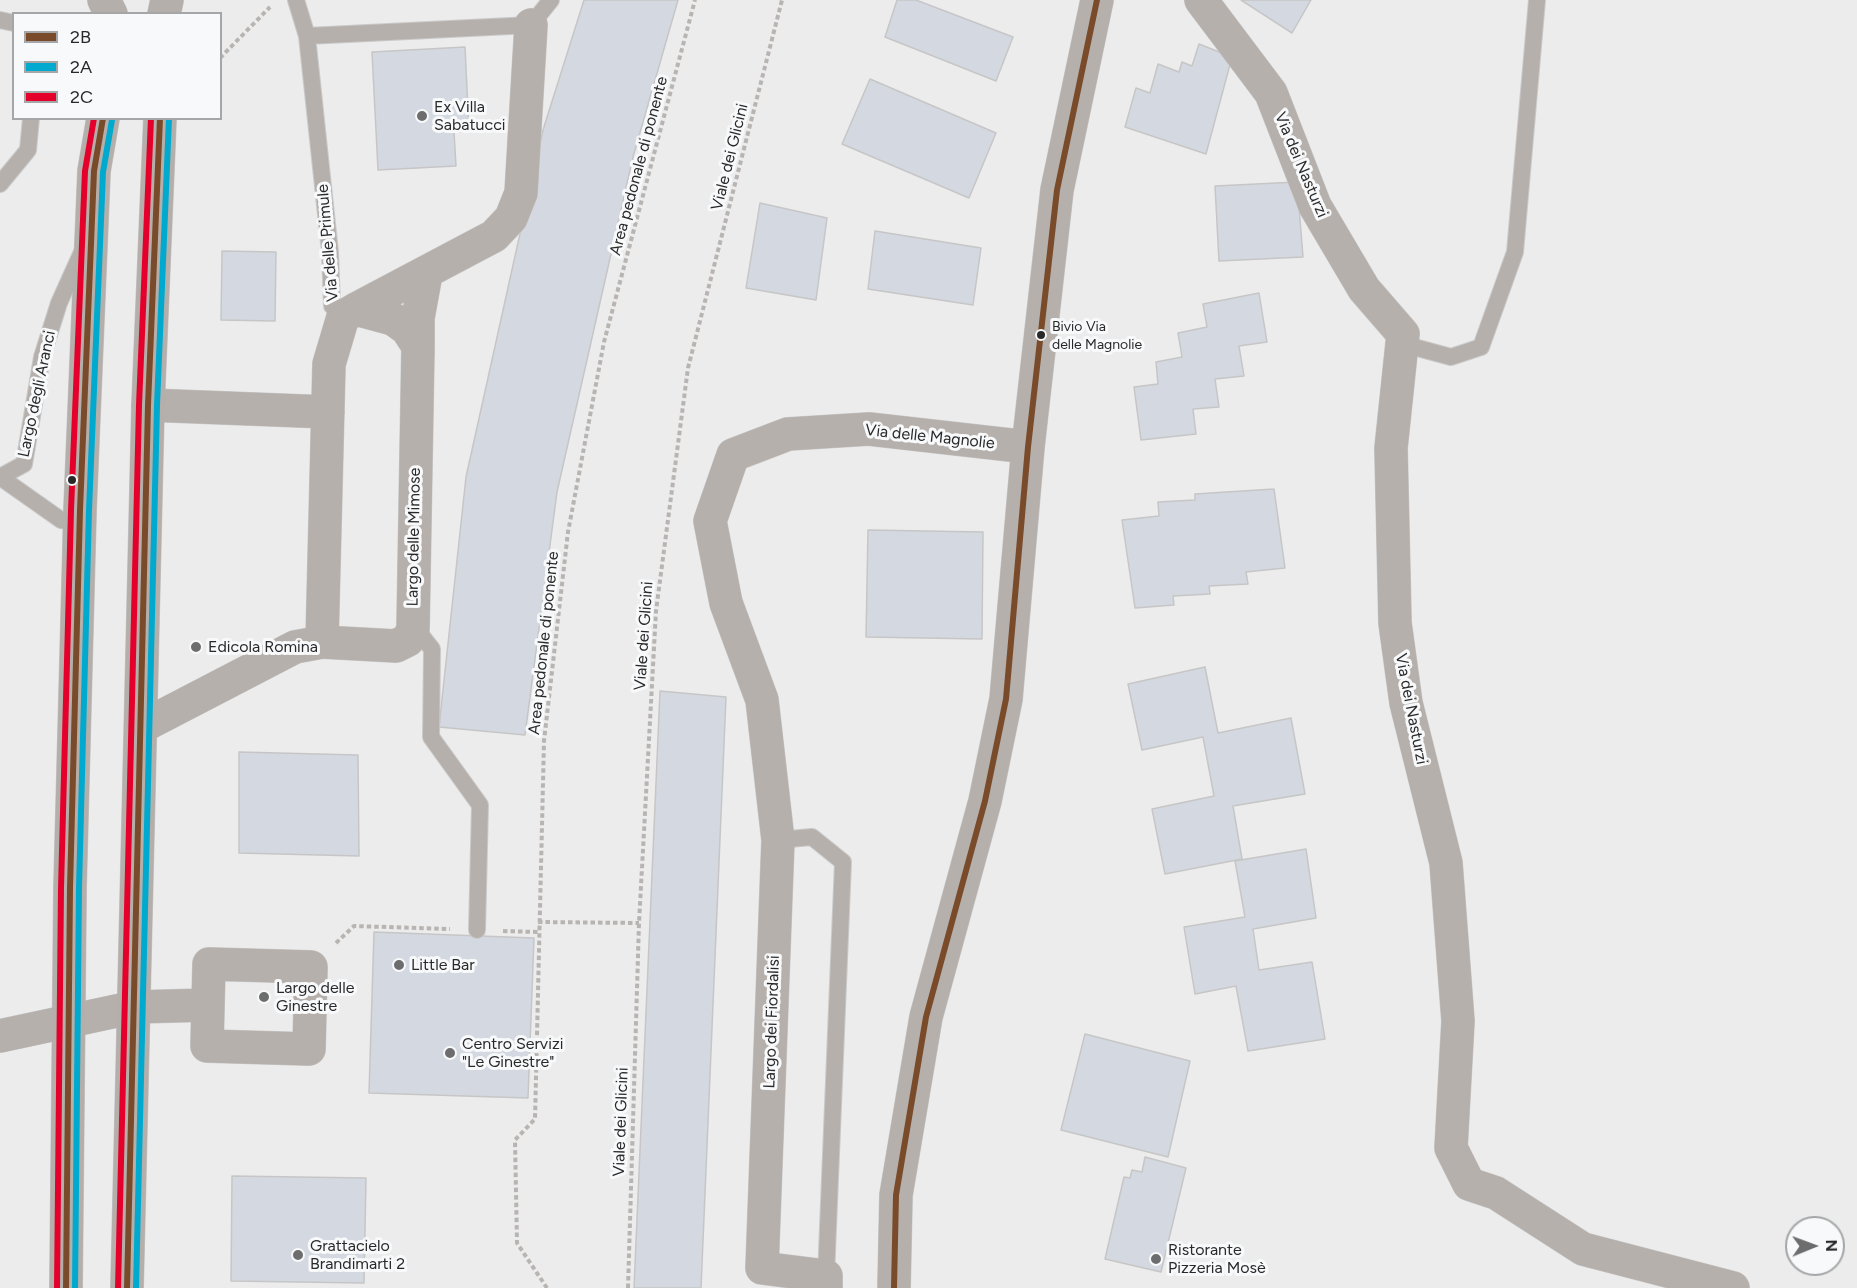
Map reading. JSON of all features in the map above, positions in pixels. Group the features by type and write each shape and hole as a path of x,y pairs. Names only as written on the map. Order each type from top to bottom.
{"main road":[{"path":"66,1288 68,1022 80,523 90,234 94,171 103,120"},
{"path":"128,1288 143,726 148,405 160,120"}],"street":[{"path":"894,1288 896,1196 926,1017 985,801 1006,699 1029,447 1058,190 1097,0"},
{"name":"Via dei Nasturzi","path":"1201,0 1271,93 1315,206 1364,289 1403,334 1390,448 1395,623 1406,703 1446,863 1458,1021 1451,1148 1469,1184 1496,1193 1582,1249 1733,1288"},
{"path":"349,313 494,236 511,218 521,193 541,12"},
{"name":"Largo delle Mimose","path":"143,726 295,647 322,642 396,646 408,640 413,629 418,318 426,274"},
{"path":"349,313 393,319 407,329 418,346"},
{"name":"Via delle Primule","path":"328,412 329,364 349,313"},
{"path":"148,405 328,412 322,642"},
{"name":"Via delle Magnolie","path":"762,700 726,603 710,521 733,455 788,434 869,429 1029,447"},
{"name":"Largo dei Fiordalisi","path":"762,700 778,840 762,1278 826,1282"},
{"path":"0,1036 135,1007 208,1005"}],"lane":[{"name":"Via delle Primule","path":"296,0 307,36 330,252 332,306 349,313"},
{"path":"1403,334 1414,347 1451,357 1481,347 1515,252 1537,0"},
{"path":"307,36 541,12"},
{"path":"0,184 28,150 31,120"},
{"name":"Largo degli Aranci","path":"80,523 61,520 0,477 24,464 42,357 59,303 90,234"},
{"path":"413,629 432,649 431,737 480,805 477,930"},
{"path":"778,840 812,837 843,862 826,1282"}],"path":[{"path":"222,56 277,0"},
{"name":"Area pedonale di ponente","path":"547,1288 517,1243 516,1140 535,1119 544,741 568,532 604,342 695,0"},
{"name":"Viale dei Glicini","path":"628,1288 639,923 656,611 688,368 782,0"},
{"path":"538,922 639,923"},
{"path":"354,926 538,932"}],"building":[{"path":"584,0 678,0 633,157 557,492 525,735 439,727 466,477 543,130"},
{"path":"897,0 916,0 1013,37 996,81 885,37"},
{"path":"1241,0 1311,0 1292,33"},
{"path":"1199,44 1232,57 1206,154 1125,127 1136,88 1150,93 1158,64 1179,72 1182,62 1192,66"},
{"name":"Ex Villa Sabatucci","path":"465,47 469,131 454,132 456,166 378,170 372,52"},
{"path":"870,79 996,133 969,198 842,144"},
{"path":"1297,182 1303,257 1219,261 1215,186"},
{"path":"760,203 827,218 816,300 746,288"},
{"path":"875,231 981,248 973,305 868,289"},
{"path":"222,251 276,252 275,321 221,320"},
{"path":"1259,293 1267,342 1239,346 1244,376 1215,379 1219,407 1193,409 1196,434 1141,440 1134,387 1158,384 1156,362 1182,357 1178,333 1207,327 1203,304"},
{"path":"1274,489 1285,568 1246,572 1248,584 1209,586 1210,594 1173,596 1174,605 1135,608 1122,520 1159,516 1158,502 1195,500 1195,494"},
{"path":"868,530 983,532 982,639 866,637"},
{"path":"1205,667 1218,733 1291,718 1305,794 1233,806 1242,859 1165,874 1152,809 1214,796 1203,737 1142,750 1128,684"},
{"path":"660,691 726,697 701,1288 634,1288"},
{"path":"239,752 358,755 359,856 239,853"},
{"path":"1306,849 1316,918 1253,929 1259,970 1312,962 1325,1039 1248,1051 1236,986 1195,994 1184,927 1245,917 1235,861"},
{"name":"Centro Servizi \"Le Ginestre\"","path":"374,932 534,938 528,1098 369,1093"},
{"path":"1085,1034 1190,1061 1168,1157 1061,1130"},
{"path":"1145,1157 1186,1168 1161,1272 1105,1259 1124,1177 1130,1178 1132,1170 1142,1172"},
{"name":"Grattacielo Brandimarti 2","path":"232,1176 366,1178 364,1283 231,1281"}],"transit line":[{"name":"2B","path":"894,1288 896,1195 926,1017 985,801 1006,699 1028,447 1057,190 1097,0"},
{"name":"2C","path":"57,1288 61,888 71,510 85,171 94,120"},
{"name":"2B","path":"66,1288 70,888 80,510 94,171 103,120"},
{"name":"2A","path":"75,1288 79,888 89,510 103,172 112,120"},
{"name":"2C","path":"118,1288 139,405 151,120"},
{"name":"2B","path":"127,1288 148,405 160,120"},
{"name":"2A","path":"136,1288 157,405 169,120"}],"place":[{"name":"Ex Villa Sabatucci","path":"422,116"},
{"name":"Bivio Via delle Magnolie","path":"1041,335"},
{"name":"Edicola Romina","path":"196,647"},
{"name":"Little Bar","path":"399,965"},
{"name":"Largo delle Ginestre","path":"264,997"},
{"name":"Centro Servizi \"Le Ginestre\"","path":"450,1053"},
{"name":"Grattacielo Brandimarti 2","path":"298,1255"},
{"name":"Ristorante Pizzeria Mosè","path":"1156,1259"}]}
